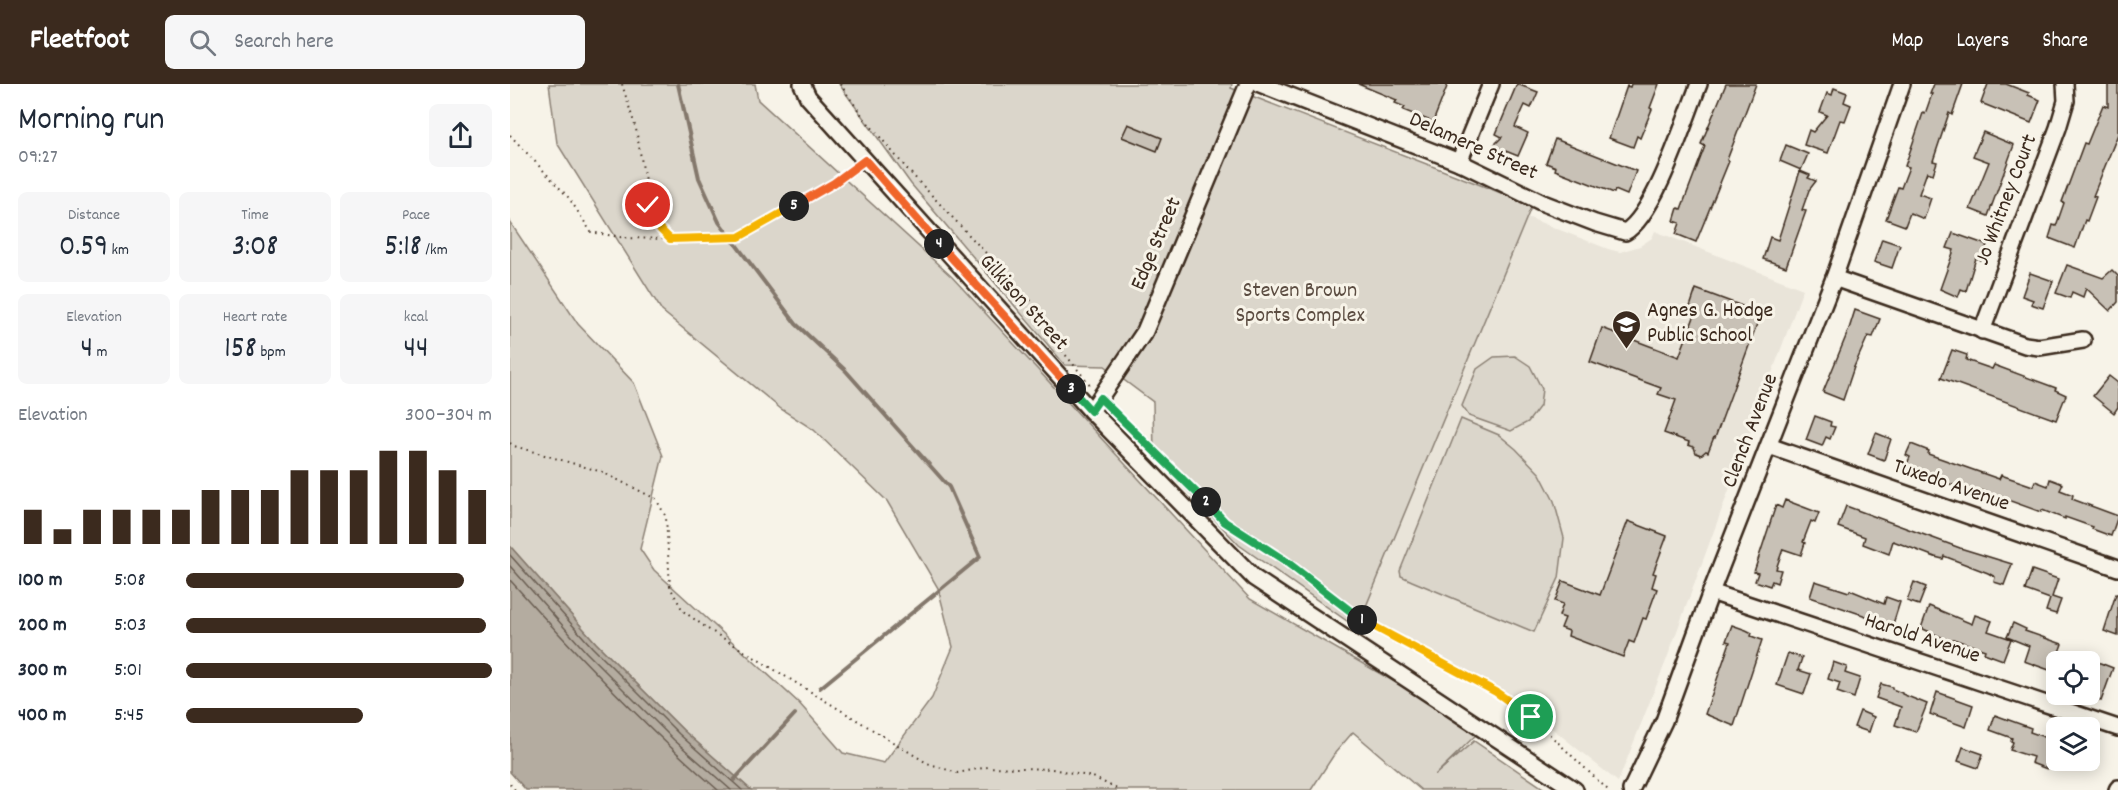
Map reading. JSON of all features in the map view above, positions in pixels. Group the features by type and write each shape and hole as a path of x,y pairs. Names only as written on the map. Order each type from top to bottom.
{"street":[{"name":"Gilkison Street","path":"802,84 808,97 1091,411 1254,578 1575,790"},
{"name":"Edge Street","path":"1091,411 1145,331 1248,84"},
{"name":"Delamere Street","path":"1260,84 1459,162 1543,203 1625,232 1644,215 1699,84"},
{"path":"1459,162 1491,84"},
{"name":"Clench Avenue","path":"1631,790 1659,735 1711,592 1834,278 1902,84"},
{"name":"Jo Whitney Court","path":"1982,331 2058,128 2066,100 2065,84"},
{"path":"1834,278 2025,345 2039,347 2082,340"},
{"name":"Tuxedo Avenue","path":"1769,447 2118,568"},
{"name":"Harold Avenue","path":"1711,592 2118,728"}],"path":[{"path":"622,84 636,129 652,221 670,239"},
{"path":"840,84 864,118 907,169 1031,301 1050,336 1100,398 1225,522 1284,560 1366,624 1496,692 1531,717 1608,790"},
{"path":"510,135 568,198 591,232 625,238 739,237 834,183 865,160"},
{"path":"510,443 602,472 656,499 666,517 670,587 683,611 708,629 927,764 957,773 988,767 1052,769 1093,777 1119,790"},
{"path":"510,784 515,790"}],"shaded area":[{"path":"1527,217 1620,252 1640,246 1652,238 1655,231 1803,289 1666,661 1618,782 1510,694 1362,614"}],"green space":[{"path":"549,84 755,84 758,100 952,277 1250,599 1480,731 1435,775 1474,741 1546,790 1421,790 1353,732 1335,753 1311,790 751,790 683,730 596,643 510,546 510,222 578,324 634,383 663,456 640,549 654,570 799,703 843,753 884,763 932,698 953,647 938,588 887,501 814,430 781,409 662,311 557,143"},
{"name":"Steven Brown Sports Complex","path":"839,84 1232,84 1231,88 1532,205 1357,628 1239,545 1154,455 1153,402 1105,366 1065,365 911,184"},
{"path":"1515,356 1530,366 1542,389 1540,406 1528,422 1511,431 1469,416 1462,406 1477,369 1494,357"},
{"path":"1461,419 1499,435 1516,449 1540,474 1554,501 1564,538 1559,578 1534,632 1401,576 1400,571"}],"water":[{"path":"510,546 596,643 683,730 751,790 526,790 510,772"}],"building":[{"path":"1358,84 1448,84 1433,122 1403,110 1405,107 1395,103 1397,100"},
{"path":"1517,84 1538,92 1531,108 1525,105 1515,127 1528,133 1518,156 1493,146 1502,137 1496,134"},
{"path":"1631,84 1659,84 1650,108 1652,109 1640,138 1637,136 1633,147 1609,138 1627,86 1630,87"},
{"path":"1726,84 1756,84 1727,160 1729,161 1696,242 1676,234 1680,223 1674,221 1678,208 1681,209 1705,146 1701,144"},
{"path":"1934,84 1963,84 1952,115 1949,113 1933,161 1937,162 1933,174 1927,172 1919,194 1931,198 1924,219 1910,213 1905,226 1886,219 1898,187 1901,188 1909,167 1905,166"},
{"path":"1988,84 2006,84 2040,100 2031,123 1981,103"},
{"path":"2108,84 2118,84 2118,134 2075,248 2049,238 2053,225 2056,226 2064,203 2062,202 2084,143 2087,144 2103,105 2108,107"},
{"path":"1834,88 1847,93 1844,102 1851,105 1845,121 1840,120 1828,153 1804,145 1809,130 1813,132 1827,115 1820,112 1827,93 1832,95"},
{"path":"1128,124 1162,138 1157,151 1122,137"},
{"path":"1983,132 2014,145 1988,216 1970,209 1989,162 1973,156"},
{"path":"1555,139 1636,171 1627,195 1615,190 1614,193 1555,170 1556,167 1546,163"},
{"path":"1786,145 1808,154 1801,170 1780,161"},
{"path":"1800,171 1810,175 1808,178 1816,181 1809,190 1802,210 1806,211 1786,267 1763,259 1770,237 1778,240"},
{"path":"1953,233 1987,245 1981,260 1976,258 1966,291 1961,289 1958,297 1940,289 1954,250 1947,248"},
{"path":"1882,239 1900,245 1892,268 1874,262"},
{"path":"2067,265 2103,278 2112,270 2118,276 2118,302 2110,311 2086,288 2083,297 2072,292 2070,298 2056,293"},
{"path":"2030,273 2053,281 2043,308 2031,304 2033,300 2022,296"},
{"path":"1696,289 1761,313 1715,438 1708,452 1701,455 1696,453 1694,447 1688,445 1689,442 1664,433 1676,400 1658,394 1661,388 1590,362 1602,328 1679,357 1697,309 1690,307"},
{"path":"1855,310 1880,319 1873,337 1868,336 1843,400 1823,392"},
{"path":"1952,350 1967,355 1966,360 1992,369 1994,365 2056,388 2055,390 2066,395 2056,420 1941,378"},
{"path":"2109,376 2118,383 2118,407 2114,413 2093,396"},
{"path":"1815,416 1831,422 1830,426 1835,427 1830,439 1826,437 1822,446 1806,440"},
{"path":"1876,433 1891,439 1884,460 1868,454"},
{"path":"1911,444 1929,451 1928,454 1999,479 2001,475 2033,486 2035,481 2048,486 2050,479 2063,484 2060,490 2073,495 2072,499 2118,516 2111,536 2065,517 2065,519 2042,510 2041,512 1980,490 1978,494 1905,468 1910,457 1906,455"},
{"path":"1785,500 1819,513 1815,523 1811,521 1801,555 1783,549 1776,569 1781,570 1777,583 1772,581 1770,586 1755,581 1758,573 1754,572 1776,505 1782,508"},
{"path":"1846,506 1960,548 2012,564 2004,585 1994,582 1995,577 1988,573 1944,556 1943,559 1935,557 1893,541 1889,554 1863,544 1865,537 1838,527"},
{"path":"1628,521 1667,536 1653,573 1656,574 1652,587 1657,589 1634,643 1629,641 1623,657 1568,636 1569,631 1561,628 1565,618 1559,616 1563,604 1555,601 1563,581 1600,595"},
{"path":"2032,570 2058,579 2052,597 2061,600 2056,614 2046,611 2050,599 2025,590"},
{"path":"1815,581 1849,592 1850,590 1884,604 1886,597 1900,602 1893,624 1889,627 1877,623 1878,620 1810,597"},
{"path":"1914,582 1926,587 1919,605 1907,601"},
{"path":"2116,594 2118,594 2118,636 2104,631"},
{"path":"1929,606 1972,624 1975,615 1992,621 1988,631 2011,639 2003,660 1984,653 1985,650 1953,639 1952,642 1921,628"},
{"path":"2013,623 2026,629 2025,631 2062,644 2059,651 2046,651 2046,669 2024,661 2029,646 2007,637"},
{"path":"1732,625 1762,640 1734,726 1705,714 1730,642 1726,641"},
{"path":"1788,653 1802,658 1798,670 1811,674 1804,694 1777,685"},
{"path":"1833,662 1847,667 1845,673 1860,678 1854,698 1837,692 1840,683 1828,679"},
{"path":"2100,663 2113,668 2100,701"},
{"path":"1881,684 1927,704 1916,732 1895,725 1901,707 1876,698"},
{"path":"1937,692 1973,705 1966,727 1930,714"},
{"path":"1860,711 1874,717 1869,732 1854,727"},
{"path":"1995,715 2031,728 2030,732 2046,738 2046,769 2031,763 2033,757 2010,750 2012,738 1990,730"},
{"path":"1963,747 1983,754 1978,768 1958,761"}],"waterway":[{"path":"678,84 699,178 719,222 796,324 845,370 949,487 980,557 820,688"},
{"path":"734,780 795,714"}],"place":[{"name":"Agnes G. Hodge Public School","path":"1626,350"}],"route":[{"path":"648,205 652,221 670,239 739,237 834,183 865,160 1091,411 1100,398 1225,522 1284,560 1366,624 1496,692 1531,717"}]}
